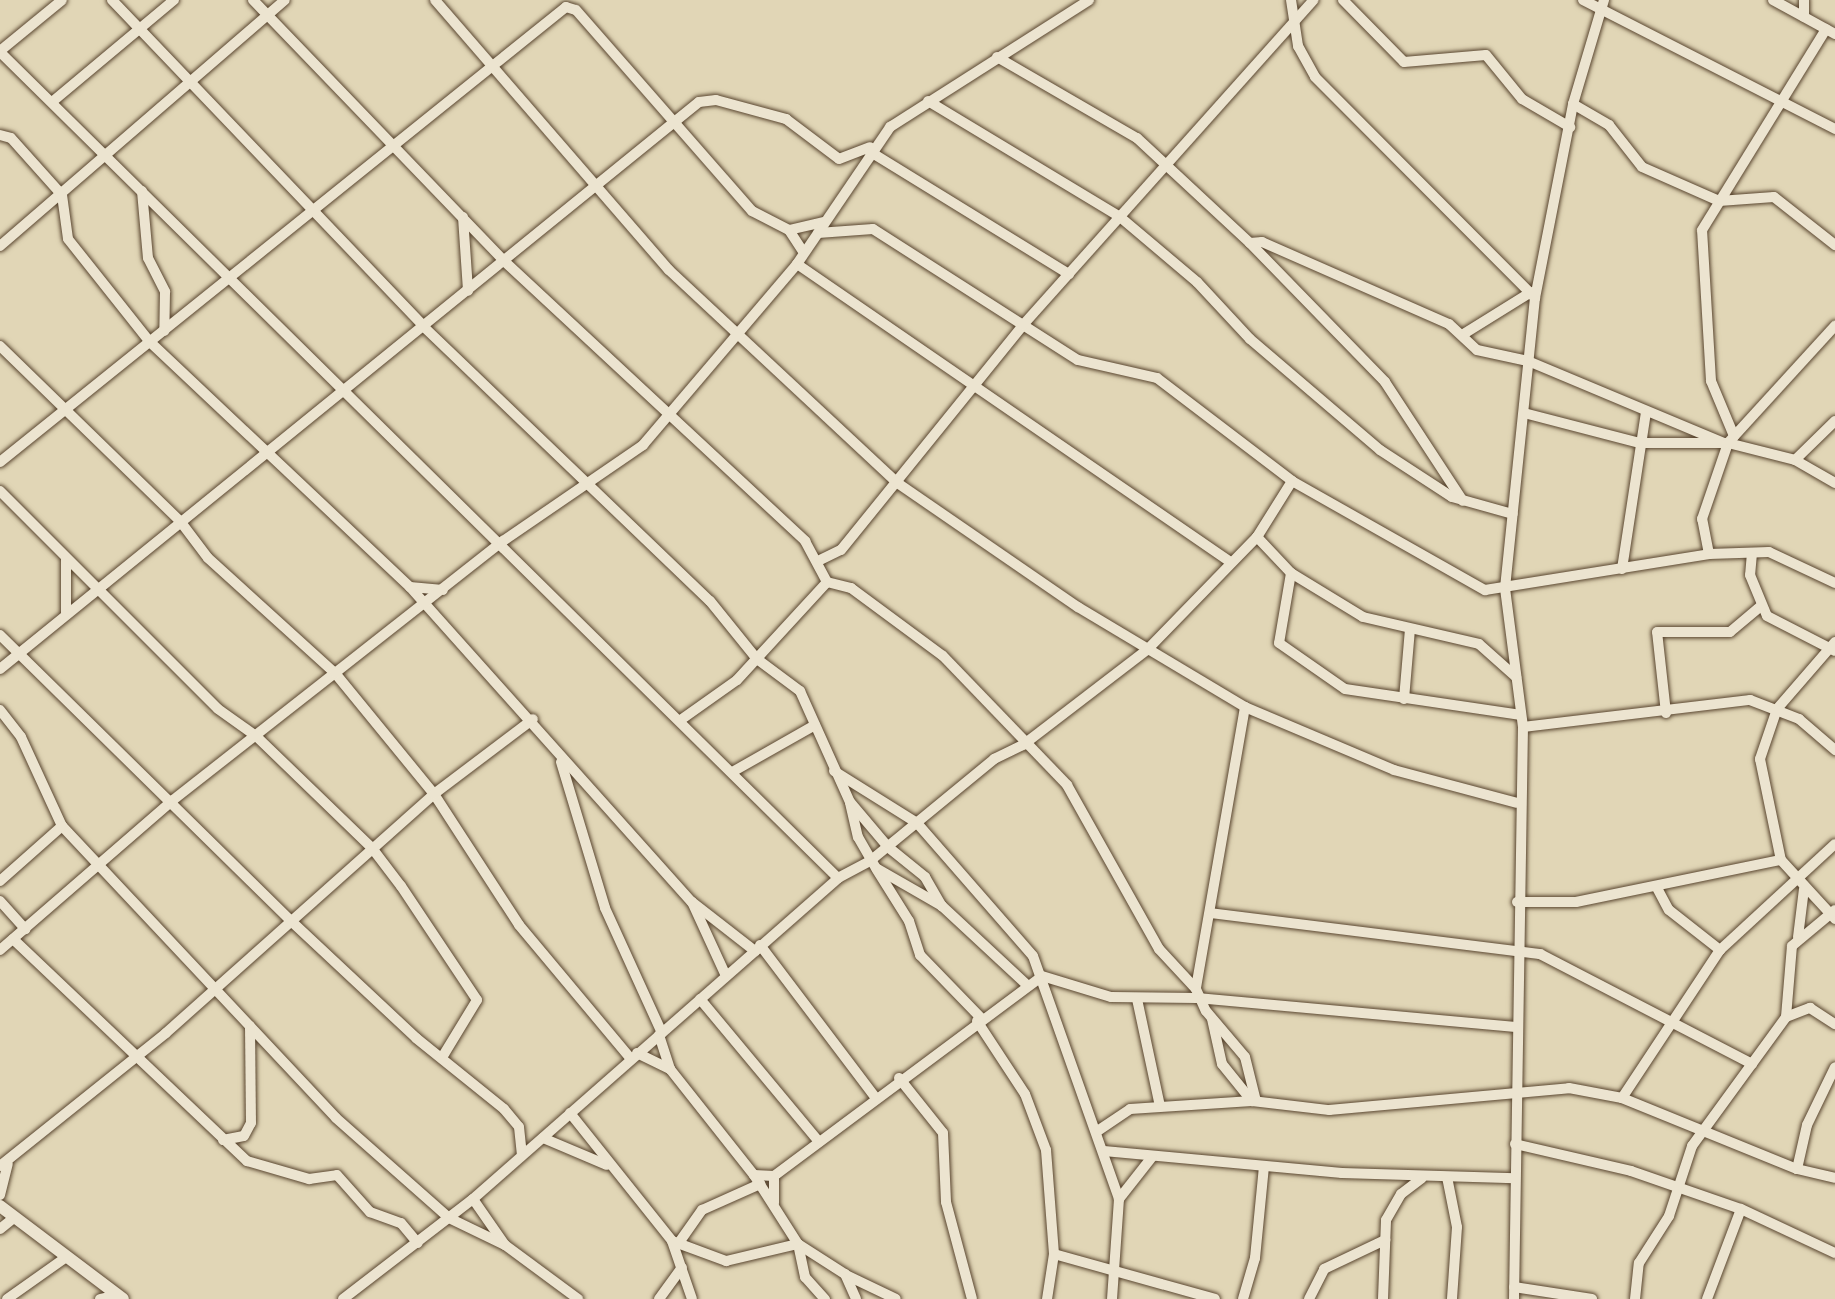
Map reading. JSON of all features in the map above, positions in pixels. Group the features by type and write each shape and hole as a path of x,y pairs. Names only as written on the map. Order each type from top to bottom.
{"street":[{"path":"62,0 0,52 342,393 503,541 838,878"},
{"path":"111,0 191,80 424,327 710,601 757,659 809,700 814,725 833,771 850,802 873,864 909,921 920,955 979,1020 1041,1131 1054,1254 1048,1299"},
{"path":"52,102 173,0"},
{"path":"253,0 392,141 503,260 805,541 827,582"},
{"path":"0,246 285,0"},
{"path":"436,0 593,190 737,339 896,482 1147,650 1245,708 1394,770 1517,803"},
{"path":"0,950 173,800 503,541 590,486 671,416 797,264 872,148 928,100 1089,0"},
{"path":"1291,0 1294,22 1315,77 1413,182 1472,230 1533,295"},
{"path":"818,561 841,551 1023,325 1314,0"},
{"path":"1343,0 1404,62 1486,55 1522,99 1570,127"},
{"path":"1583,0 1602,4 1835,129"},
{"path":"1776,1 1795,0"},
{"path":"1804,0 1804,17"},
{"path":"1729,440 1712,381 1702,230 1780,99 1831,31 1776,1"},
{"path":"1514,1299 1518,1091 1517,803 1523,727 1505,588 1524,413 1533,295 1573,104 1602,4"},
{"path":"0,462 164,331 392,141 490,63 570,6 752,211 789,230 804,253"},
{"path":"997,57 1122,128 1167,165 1250,243 1385,382 1463,501"},
{"path":"0,669 94,589 424,327 699,102 716,100 795,123 831,157 849,158 872,148"},
{"path":"928,100 1121,216 1351,426 1463,501 1513,514"},
{"path":"1573,104 1609,125 1642,167 1719,201 1774,197 1835,246"},
{"path":"0,135 10,138 62,195 68,239 150,342 263,455 410,587 536,722 561,762 692,902 757,948 875,1097"},
{"path":"872,148 1069,274"},
{"path":"142,191 148,258 165,292 164,331"},
{"path":"463,217 468,291"},
{"path":"789,230 823,222"},
{"path":"818,233 873,229 1077,360 1157,378 1292,481 1464,583 1485,590 1505,588 1709,554 1752,553 1778,553 1835,583"},
{"path":"1250,243 1262,242 1462,335 1477,350 1528,361 1646,413 1795,460 1835,483"},
{"path":"797,264 976,383 1229,561"},
{"path":"1462,335 1533,295"},
{"path":"1709,554 1702,519 1729,440 1835,326"},
{"path":"2,352 180,521 208,558 335,673 434,794 519,925 634,1056 670,1069"},
{"path":"1524,413 1640,443 1729,440"},
{"path":"1622,569 1646,413"},
{"path":"1795,460 1835,421"},
{"path":"343,1299 473,1199 838,878 873,864 888,847 994,759 1023,745 1147,650 1229,561 1257,537 1292,481"},
{"path":"0,491 94,589 218,709 256,736 372,848 477,1000 443,1056"},
{"path":"1257,537 1291,573 1363,617 1479,644 1517,678"},
{"path":"1752,553 1750,575 1760,607 1790,633 1833,647 1777,709 1760,759 1781,860 1795,881 1833,915 1798,937"},
{"path":"66,559 66,612"},
{"path":"1291,573 1279,643 1345,689 1521,715"},
{"path":"682,719 757,659 827,582"},
{"path":"827,582 852,588 943,656 1023,745 1067,785 1159,949 1196,993 1212,1019 1245,1057 1254,1101"},
{"path":"410,587 443,590"},
{"path":"1666,713 1657,632 1730,632 1760,607"},
{"path":"1404,699 1410,629"},
{"path":"0,635 173,800 290,919 416,1038 443,1056 519,1127 522,1155"},
{"path":"1523,727 1666,713 1750,700 1777,709 1835,750"},
{"path":"1196,993 1245,708"},
{"path":"0,710 21,737 62,826 100,863 356,1138 450,1218 505,1245 578,1299"},
{"path":"0,1195 4,1165 135,1059 434,794 523,726 536,722"},
{"path":"734,771 814,725"},
{"path":"561,762 605,908 660,1034 670,1069 774,1204 798,1244 805,1277 825,1299"},
{"path":"833,771 917,824 1017,935 1042,976 1099,1130 1119,1199 1112,1299"},
{"path":"850,802 888,847 925,877 942,906"},
{"path":"0,881 62,826"},
{"path":"1622,1098 1669,1021 1720,950 1835,845"},
{"path":"1517,902 1576,902 1781,860"},
{"path":"873,864 942,906 1028,986"},
{"path":"1656,886 1669,910 1720,950"},
{"path":"1635,1299 1639,1264 1679,1188 1701,1132 1786,1017 1804,889"},
{"path":"0,901 25,929"},
{"path":"692,902 726,976"},
{"path":"1210,914 1517,950 1566,966 1752,1064"},
{"path":"13,939 135,1059 222,1140 251,1163 309,1180 337,1175 370,1212 401,1223 418,1243"},
{"path":"675,1243 702,1210 757,1179 774,1176 899,1078 1042,976"},
{"path":"1042,976 1086,993 1137,999 1196,993 1516,1027"},
{"path":"700,999 819,1142"},
{"path":"1137,999 1160,1106"},
{"path":"1786,1017 1810,1008 1835,1024"},
{"path":"1212,1019 1222,1064 1254,1101"},
{"path":"222,1140 238,1140 251,1122 250,1026"},
{"path":"965,1030 990,1037"},
{"path":"1797,1169 1807,1125 1835,1067"},
{"path":"899,1078 943,1133 946,1202 972,1299"},
{"path":"1099,1130 1121,1111 1160,1106 1254,1101 1329,1110 1569,1088 1622,1098 1797,1169 1835,1178"},
{"path":"570,1113 607,1165 675,1243 692,1299"},
{"path":"543,1138 607,1165"},
{"path":"1515,1144 1574,1155 1741,1209 1835,1253"},
{"path":"1104,1151 1264,1167 1422,1177 1515,1178"},
{"path":"1119,1199 1152,1157"},
{"path":"1243,1299 1255,1258 1264,1167"},
{"path":"774,1176 774,1204"},
{"path":"1383,1299 1385,1240 1395,1202 1422,1177"},
{"path":"1447,1177 1457,1227 1452,1299"},
{"path":"473,1199 505,1245"},
{"path":"0,1206 65,1258 120,1297"},
{"path":"1707,1299 1741,1209"},
{"path":"0,1229 15,1217"},
{"path":"1309,1299 1324,1269 1385,1240"},
{"path":"675,1243 713,1259 740,1261 798,1244 845,1274 896,1299"},
{"path":"1054,1254 1115,1271 1184,1296 1215,1299"},
{"path":"7,1299 65,1258"},
{"path":"659,1299 682,1267"},
{"path":"845,1274 856,1299"},
{"path":"1514,1287 1592,1299"},
{"path":"100,1299 120,1297"}]}
